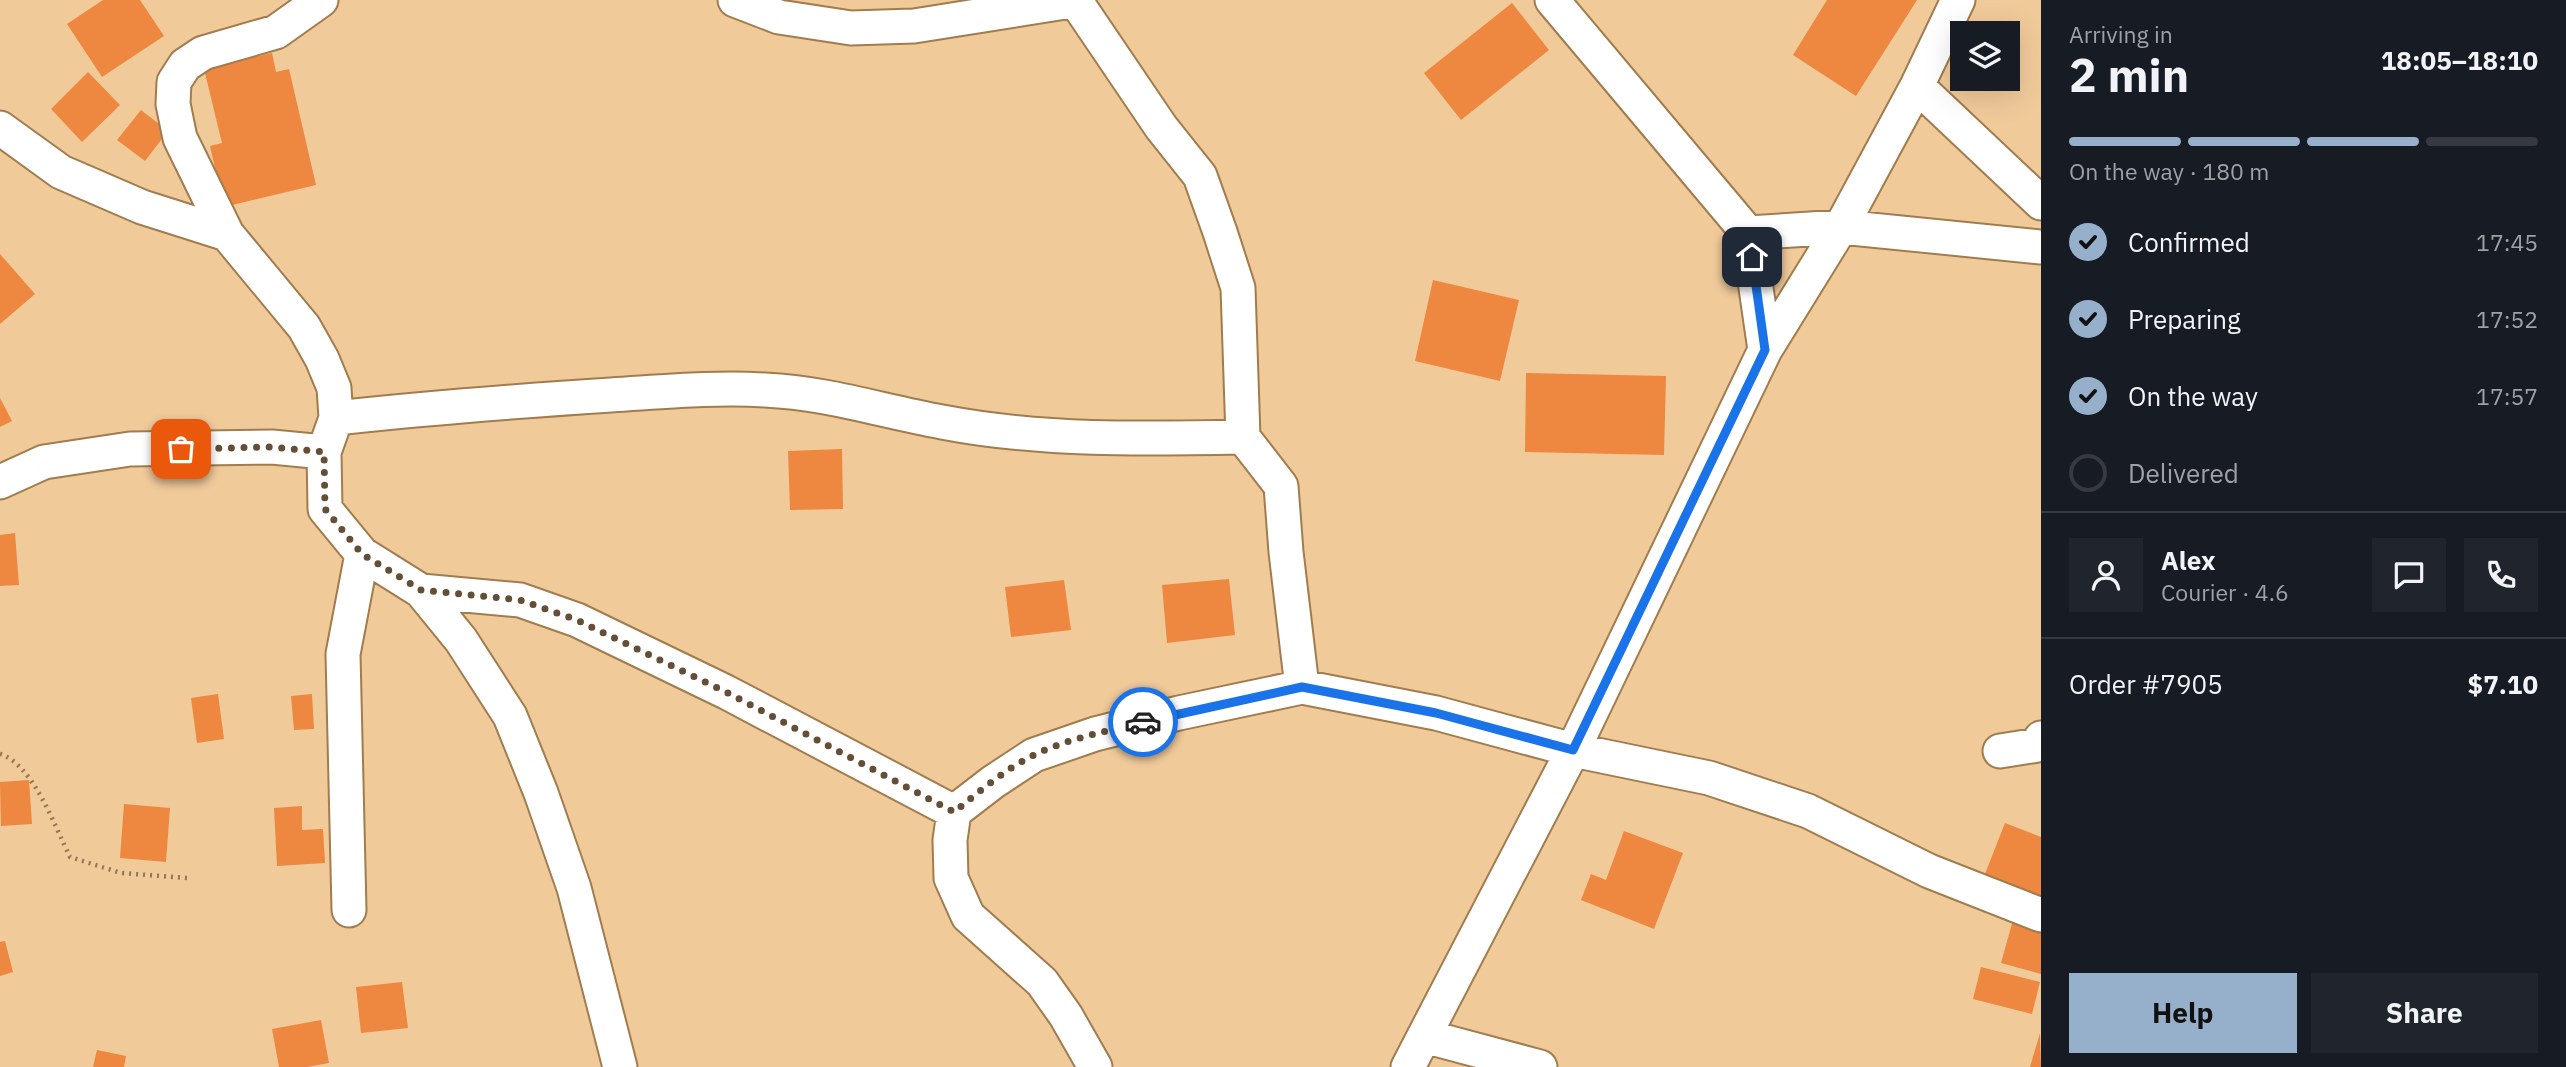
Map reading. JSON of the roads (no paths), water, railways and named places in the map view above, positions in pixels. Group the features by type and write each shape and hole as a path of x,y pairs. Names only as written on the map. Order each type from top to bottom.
{"street":[{"path":"321,0 276,32 203,53 185,65 174,82 173,104 180,138 227,234 304,327 334,388 336,418 324,452 325,509 362,554 421,590 461,640 510,716 541,793 574,888 620,1067"},
{"path":"734,0 779,17 851,28 914,26 1076,0 1161,127 1200,176 1238,288 1243,437 1281,486 1302,687"},
{"path":"1552,0 1748,233 1765,350"},
{"path":"1408,1067 1573,750 1765,350 1842,227 1917,86 1958,0"},
{"path":"1917,86 2041,203"},
{"path":"0,128 61,172 142,207 227,234"},
{"path":"1748,233 1842,227 2041,247"},
{"path":"336,418 519,401 690,390 764,390 823,395 943,423 1025,433 1123,440 1243,437"},
{"path":"0,482 44,462 130,449 272,447 324,452"},
{"path":"349,910 343,654 362,554"},
{"path":"421,590 520,600 577,620 726,692 954,812"},
{"path":"1095,1067 1066,1016 1042,982 968,916 951,878 950,840 954,812 1034,755 1095,734 1302,687 1436,713 1573,750 1709,778 1808,811 1929,872 2041,915"},
{"path":"2000,751 2038,745 2041,738"},
{"path":"1424,1036 1540,1067"}]}
